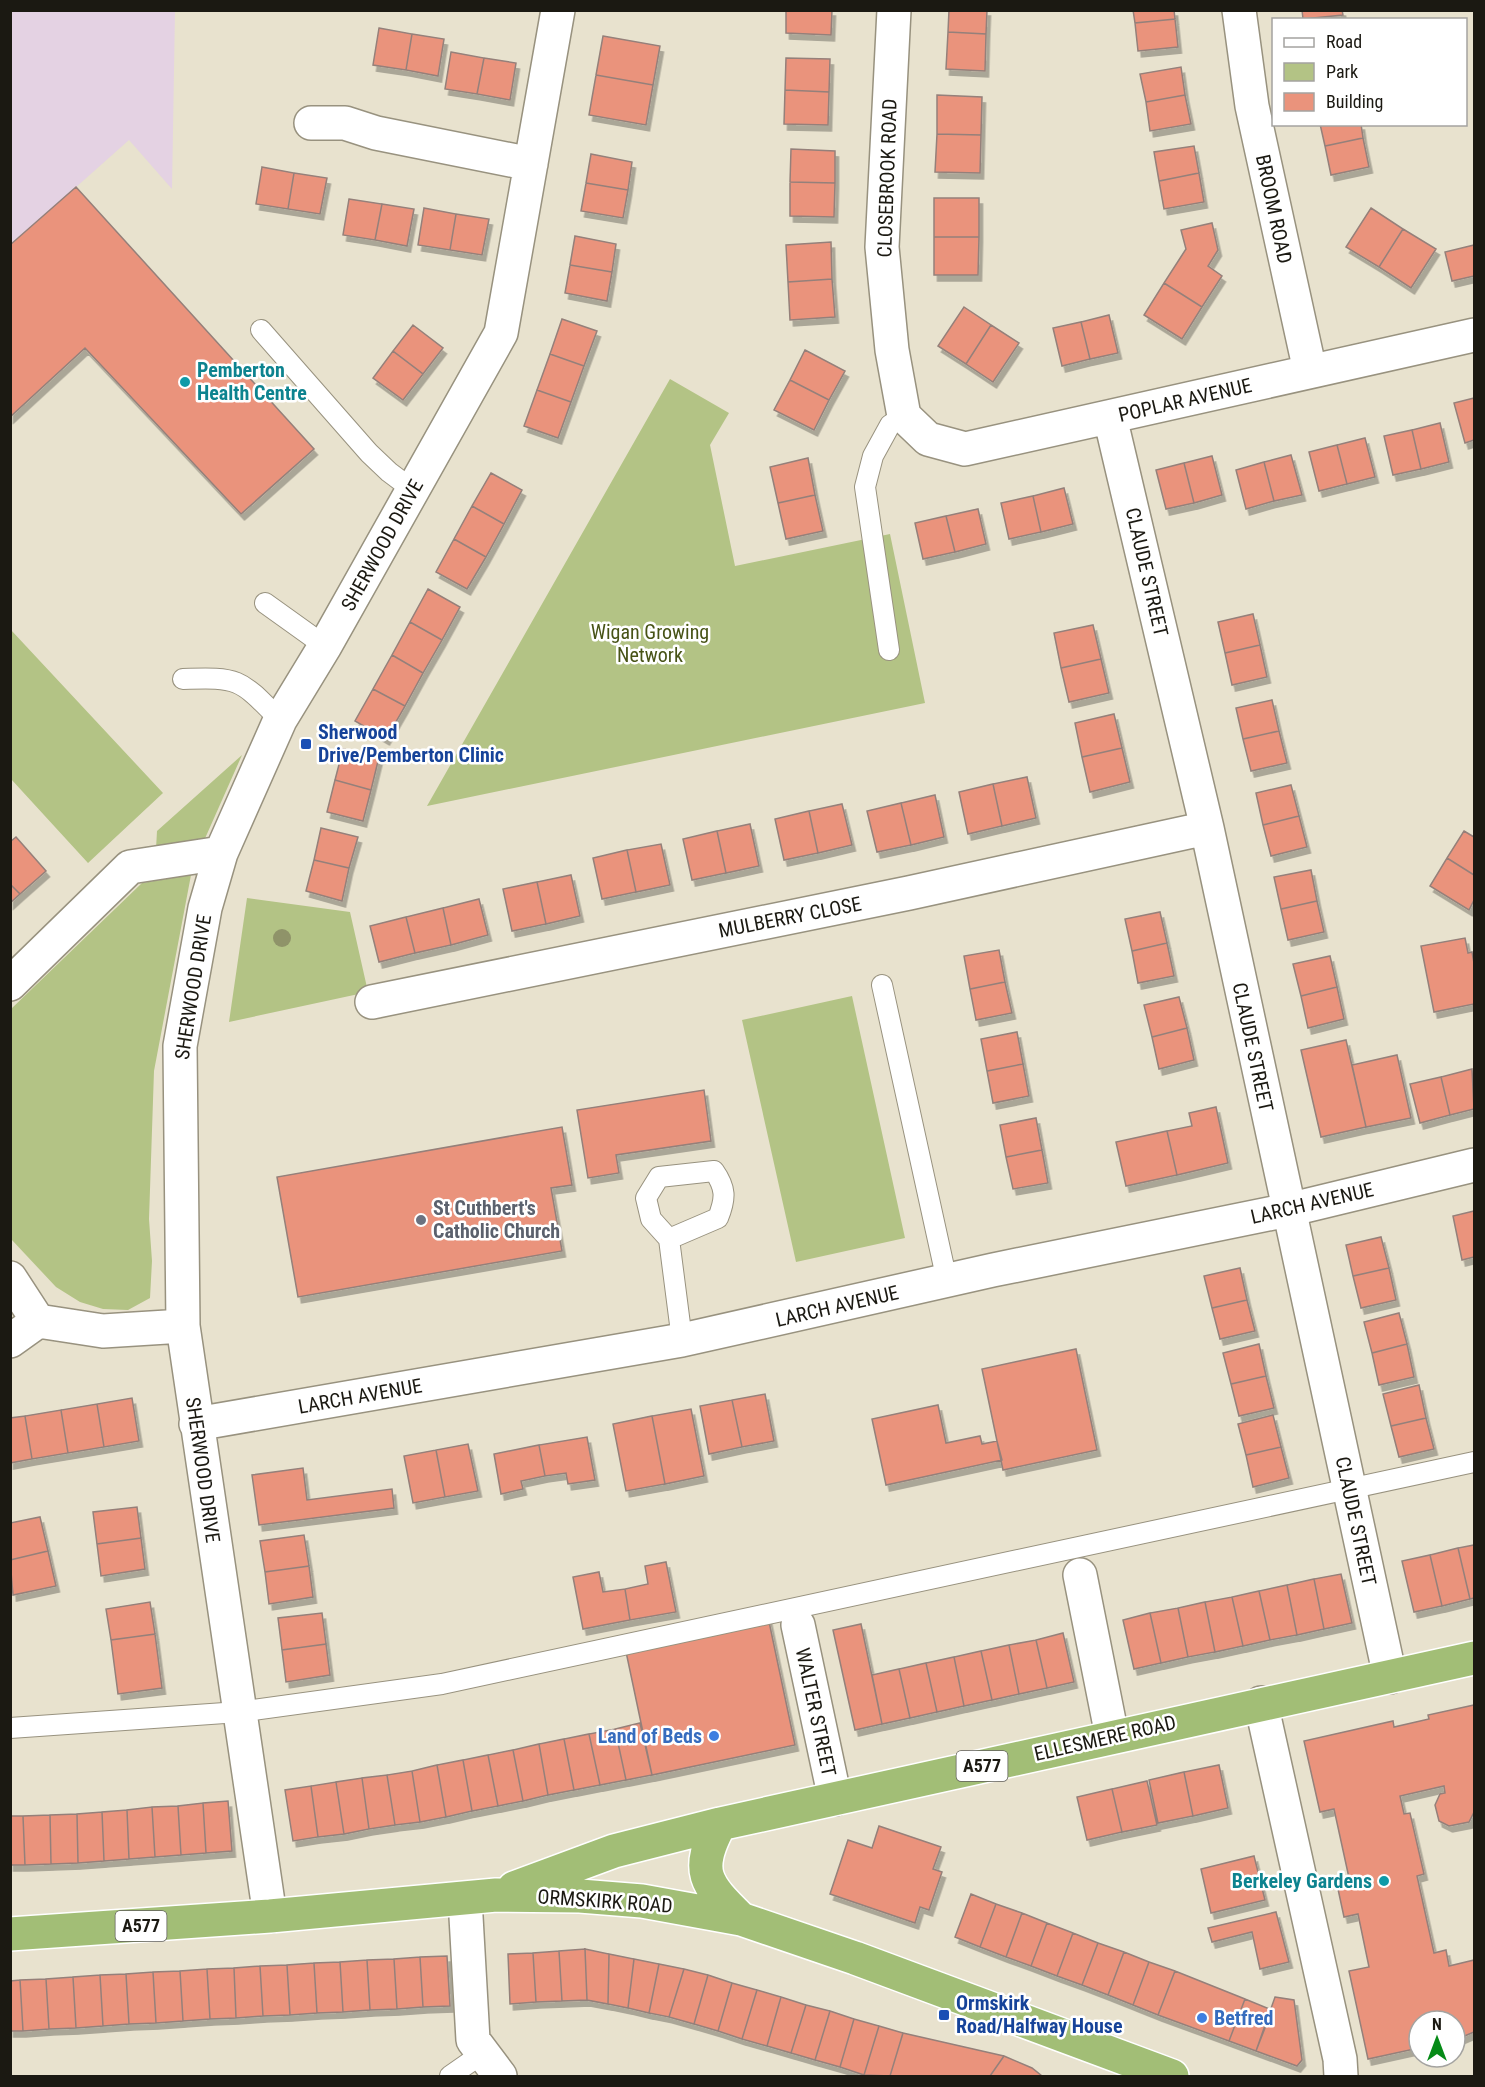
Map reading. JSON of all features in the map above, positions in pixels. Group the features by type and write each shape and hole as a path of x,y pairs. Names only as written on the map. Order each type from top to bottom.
{"highway":[{"name":"ELLESMERE ROAD","path":"480,1897 614,1851 720,1824 1261,1703 1474,1658"},
{"name":"A577","path":"720,1824 706,1853 705,1869 711,1885 741,1919"},
{"name":"ORMSKIRK ROAD","path":"10,1934 270,1916 480,1897 580,1896 642,1901 741,1919 855,1958 1156,2074"}],"street":[{"name":"SHERWOOD DRIVE","path":"270,1916 183,1326 180,1046 206,908 221,854 280,720 326,646 501,333 558,10"},
{"name":"CLOSEBROOK ROAD","path":"894,10 882,247 892,350 904,417"},
{"name":"BROOM ROAD","path":"1239,10 1252,106 1310,371"},
{"path":"311,123 345,123 376,133 531,164"},
{"name":"POPLAR AVENUE","path":"904,417 928,439 965,449 1474,335"},
{"name":"CLAUDE STREET","path":"1110,417 1207,828 1390,1677"},
{"name":"MULBERRY CLOSE","path":"372,1002 909,893 1207,828"},
{"path":"10,984 130,867 221,854"},
{"name":"LARCH AVENUE","path":"196,1424 682,1340 946,1281 1288,1210 1474,1165"},
{"path":"10,1278 38,1321"},
{"path":"10,1341 38,1321 103,1331 183,1326"},
{"path":"1080,1575 1112,1736"},
{"name":"WALTER STREET","path":"798,1625 835,1799"},
{"path":"1261,1703 1340,2059 1341,2076"},
{"path":"480,1897 473,2040 491,2065"}],"lane":[{"path":"261,330 369,453 413,490"},
{"path":"889,650 865,487 873,456 890,424 904,417"},
{"path":"265,603 326,646"},
{"path":"183,679 234,680 249,688 280,720"},
{"path":"882,985 946,1281"},
{"path":"669,1239 682,1340"},
{"path":"10,1728 239,1712 453,1681 1474,1461"},
{"path":"450,2076 491,2065"}],"shaded area":[{"path":"11,11 175,11 172,189 129,140 11,245"}],"green space":[{"name":"Wigan Growing Network","path":"670,379 729,413 710,445 735,566 890,534 925,703 427,806"},
{"path":"11,630 163,793 88,863 11,779"},
{"path":"242,755 199,852 156,849 157,831"},
{"path":"191,875 154,1071 149,1219 152,1261 150,1298 128,1310 103,1309 80,1302 56,1287 11,1239 11,1009 142,883"},
{"path":"247,898 350,912 368,992 229,1022"},
{"path":"852,996 905,1238 796,1262 742,1020"}],"building":[{"path":"786,10 832,10 831,35 786,33"},
{"path":"949,10 987,10 986,34 948,32"},
{"path":"1133,10 1174,10 1175,19 1135,23"},
{"path":"1302,10 1342,10 1343,15 1313,18 1303,18"},
{"path":"1175,19 1178,47 1138,51 1135,23"},
{"path":"379,28 412,34 406,70 373,65"},
{"path":"948,32 986,34 985,71 946,69"},
{"path":"412,34 444,39 438,76 406,70"},
{"path":"603,36 660,46 653,85 596,75"},
{"path":"451,52 484,58 477,94 445,89"},
{"path":"484,58 516,63 510,100 477,94"},
{"path":"786,58 830,59 829,92 785,90"},
{"path":"1181,67 1185,95 1146,102 1140,74"},
{"path":"596,75 653,85 646,125 589,115"},
{"path":"785,90 829,92 828,125 784,124"},
{"path":"937,95 982,97 981,135 937,134"},
{"path":"1185,95 1191,124 1150,131 1146,102"},
{"path":"1320,126 1361,126 1363,138 1325,146"},
{"path":"937,134 981,135 980,173 935,172"},
{"path":"1363,138 1369,167 1331,175 1325,146"},
{"path":"1194,146 1199,173 1159,181 1154,152"},
{"path":"791,149 835,151 835,183 790,182"},
{"path":"591,154 632,162 628,190 586,183"},
{"path":"262,167 294,173 288,209 256,204"},
{"path":"294,173 327,178 320,214 288,209"},
{"path":"1199,173 1204,202 1164,209 1159,181"},
{"path":"790,182 835,183 834,217 790,216"},
{"path":"586,183 628,190 623,218 581,211"},
{"name":"Pemberton Health Centre","path":"76,187 314,449 241,514 85,348 10,417 10,245"},
{"path":"934,198 979,198 979,237 934,237"},
{"path":"349,199 382,204 375,240 343,235"},
{"path":"382,204 414,209 407,246 375,240"},
{"path":"424,208 456,214 450,250 418,245"},
{"path":"1371,208 1403,229 1379,267 1346,247"},
{"path":"456,214 489,219 482,255 450,250"},
{"path":"1212,223 1218,250 1208,266 1222,276 1202,307 1164,283 1186,249 1181,230"},
{"path":"1403,229 1436,249 1411,288 1379,267"},
{"path":"575,236 616,244 612,272 570,265"},
{"path":"934,237 979,237 978,275 934,275"},
{"path":"831,242 832,279 788,282 786,245"},
{"path":"1474,245 1474,276 1452,281 1445,252"},
{"path":"570,265 612,272 607,301 565,293"},
{"path":"832,279 835,317 790,320 788,282"},
{"path":"1164,283 1202,307 1182,339 1144,315"},
{"path":"964,307 991,325 966,364 938,346"},
{"path":"1109,315 1118,353 1090,359 1081,322"},
{"path":"562,319 597,331 584,366 550,354"},
{"path":"1081,322 1090,359 1062,366 1053,328"},
{"path":"413,325 443,348 423,374 393,351"},
{"path":"991,325 1019,343 993,382 966,364"},
{"path":"805,350 845,371 829,400 790,380"},
{"path":"393,351 423,374 403,400 373,378"},
{"path":"550,354 584,366 571,402 537,390"},
{"path":"790,380 829,400 814,430 774,410"},
{"path":"537,390 571,402 558,438 524,426"},
{"path":"1474,398 1474,440 1465,443 1454,403"},
{"path":"1440,423 1449,462 1421,469 1412,430"},
{"path":"1412,430 1421,469 1393,475 1384,436"},
{"path":"1365,438 1375,477 1347,484 1337,445"},
{"path":"1337,445 1347,484 1319,491 1309,452"},
{"path":"1291,455 1302,495 1274,501 1264,462"},
{"path":"1212,456 1222,495 1194,503 1184,463"},
{"path":"808,458 815,495 778,503 770,467"},
{"path":"1264,462 1274,501 1246,509 1236,470"},
{"path":"1184,463 1194,503 1166,509 1156,470"},
{"path":"491,473 522,490 504,524 472,506"},
{"path":"1064,488 1073,524 1041,532 1033,496"},
{"path":"815,495 823,531 786,539 778,503"},
{"path":"1033,496 1041,532 1009,539 1001,503"},
{"path":"472,506 504,524 486,557 454,539"},
{"path":"978,509 986,544 955,552 946,516"},
{"path":"946,516 955,552 923,559 915,523"},
{"path":"454,539 486,557 467,589 436,572"},
{"path":"428,589 460,607 442,640 410,622"},
{"path":"1253,614 1260,645 1225,653 1218,622"},
{"path":"410,622 442,640 423,673 392,655"},
{"path":"1093,625 1101,659 1061,668 1054,633"},
{"path":"1260,645 1267,677 1232,685 1225,653"},
{"path":"392,655 423,673 405,706 373,689"},
{"path":"1101,659 1109,693 1069,702 1061,668"},
{"path":"373,689 405,706 386,739 355,721"},
{"path":"1272,700 1279,731 1243,739 1236,708"},
{"path":"1114,714 1122,748 1082,757 1075,723"},
{"path":"1279,731 1287,763 1251,771 1243,739"},
{"path":"1122,748 1130,782 1090,792 1082,757"},
{"path":"343,749 379,757 371,790 335,780"},
{"path":"1027,777 1036,818 1002,826 993,784"},
{"path":"335,780 371,790 363,821 327,812"},
{"path":"993,784 1002,826 968,834 959,792"},
{"path":"1291,785 1299,816 1263,825 1256,793"},
{"path":"935,795 944,837 911,845 901,803"},
{"path":"901,803 911,845 877,852 867,811"},
{"path":"842,804 852,845 818,853 809,811"},
{"path":"809,811 818,853 784,860 775,819"},
{"path":"1299,816 1307,847 1271,856 1263,825"},
{"path":"750,824 759,866 726,873 717,831"},
{"path":"321,828 358,837 349,868 314,860"},
{"path":"717,831 726,873 692,880 683,839"},
{"path":"1464,831 1474,837 1474,875 1447,858"},
{"path":"16,837 46,871 20,894 10,884 10,842"},
{"path":"661,844 670,885 636,892 627,850"},
{"path":"627,850 636,892 602,899 593,858"},
{"path":"1447,858 1474,875 1474,900 1469,910 1430,886"},
{"path":"314,860 349,868 342,901 306,891"},
{"path":"1311,870 1317,901 1281,909 1274,877"},
{"path":"571,875 580,916 546,924 537,882"},
{"path":"537,882 546,924 512,931 503,889"},
{"path":"10,884 20,894 10,903"},
{"path":"479,899 488,935 451,945 443,908"},
{"path":"1317,901 1324,932 1288,940 1281,909"},
{"path":"443,908 451,945 415,953 406,917"},
{"path":"1160,912 1167,943 1132,951 1125,919"},
{"path":"406,917 415,953 379,962 370,926"},
{"path":"1465,938 1468,953 1472,952 1474,963 1474,1004 1434,1012 1421,946"},
{"path":"1167,943 1174,976 1138,983 1132,951"},
{"path":"999,950 1005,982 970,989 964,956"},
{"path":"1330,956 1337,987 1301,996 1293,964"},
{"path":"1005,982 1012,1013 976,1020 970,989"},
{"path":"1337,987 1344,1019 1308,1028 1301,996"},
{"path":"1179,997 1187,1028 1152,1037 1144,1005"},
{"path":"1187,1028 1194,1060 1159,1069 1152,1037"},
{"path":"1017,1032 1023,1064 987,1071 981,1039"},
{"path":"1346,1040 1366,1127 1321,1137 1301,1050"},
{"path":"1397,1055 1411,1118 1366,1127 1352,1065"},
{"path":"1023,1064 1029,1096 993,1103 987,1071"},
{"path":"1472,1069 1474,1109 1450,1115 1441,1077"},
{"path":"1441,1077 1450,1115 1420,1123 1410,1084"},
{"path":"704,1090 711,1141 616,1155 619,1173 588,1178 577,1110"},
{"path":"1216,1107 1228,1163 1177,1175 1167,1131 1192,1126 1189,1113"},
{"path":"1036,1118 1042,1150 1006,1157 1000,1125"},
{"name":"St Cuthbert's Catholic Church","path":"562,1127 572,1185 551,1188 562,1251 298,1297 277,1177"},
{"path":"1167,1131 1177,1175 1126,1186 1116,1142"},
{"path":"1042,1150 1048,1183 1013,1189 1006,1157"},
{"path":"1474,1211 1474,1257 1462,1260 1453,1216"},
{"path":"1381,1237 1389,1268 1353,1276 1346,1245"},
{"path":"1240,1268 1247,1300 1212,1308 1204,1276"},
{"path":"1389,1268 1396,1300 1361,1308 1353,1276"},
{"path":"1247,1300 1255,1331 1220,1339 1212,1308"},
{"path":"1399,1313 1407,1344 1372,1353 1364,1322"},
{"path":"1259,1344 1266,1376 1231,1384 1223,1353"},
{"path":"1407,1344 1414,1377 1379,1385 1372,1353"},
{"path":"1076,1349 1097,1450 1003,1470 982,1369"},
{"path":"1266,1376 1274,1408 1239,1416 1231,1384"},
{"path":"1419,1385 1426,1418 1391,1426 1383,1394"},
{"path":"765,1394 774,1441 742,1447 732,1400"},
{"path":"132,1398 139,1441 104,1447 97,1404"},
{"path":"732,1400 742,1447 709,1454 700,1406"},
{"path":"97,1404 104,1447 68,1453 61,1410"},
{"path":"938,1405 946,1443 980,1436 982,1444 997,1441 1002,1460 886,1485 872,1419"},
{"path":"691,1409 704,1476 665,1484 652,1416"},
{"path":"61,1410 68,1453 32,1459 25,1416"},
{"path":"1273,1415 1281,1447 1246,1455 1238,1424"},
{"path":"25,1416 32,1459 10,1463 10,1418"},
{"path":"652,1416 665,1484 626,1491 613,1424"},
{"path":"1426,1418 1434,1449 1399,1457 1391,1426"},
{"path":"587,1437 595,1480 568,1484 566,1473 545,1476 539,1445"},
{"path":"468,1444 478,1491 445,1497 436,1450"},
{"path":"539,1445 545,1476 521,1481 523,1489 501,1494 494,1454"},
{"path":"1281,1447 1289,1478 1253,1487 1246,1455"},
{"path":"436,1450 445,1497 413,1503 404,1456"},
{"path":"303,1468 307,1500 392,1489 394,1508 259,1525 252,1475"},
{"path":"137,1507 141,1538 97,1544 93,1512"},
{"path":"40,1517 48,1551 10,1560 10,1523"},
{"path":"304,1535 309,1566 265,1572 260,1541"},
{"path":"141,1538 145,1569 101,1576 97,1544"},
{"path":"1474,1545 1474,1598 1470,1599 1458,1548"},
{"path":"1458,1548 1470,1599 1442,1606 1430,1555"},
{"path":"48,1551 56,1586 13,1595 10,1560"},
{"path":"1430,1555 1442,1606 1414,1612 1402,1561"},
{"path":"666,1562 676,1612 630,1620 625,1589 648,1584 645,1566"},
{"path":"309,1566 313,1597 269,1604 265,1572"},
{"path":"599,1572 603,1592 625,1589 630,1620 583,1629 573,1577"},
{"path":"1341,1574 1352,1623 1324,1629 1314,1579"},
{"path":"1314,1579 1324,1629 1297,1635 1287,1585"},
{"path":"1287,1585 1297,1635 1270,1640 1259,1591"},
{"path":"1259,1591 1270,1640 1243,1646 1232,1597"},
{"path":"1232,1597 1243,1646 1215,1652 1205,1602"},
{"path":"150,1602 155,1634 111,1640 106,1609"},
{"path":"1205,1602 1215,1652 1188,1657 1178,1608"},
{"path":"1178,1608 1188,1657 1161,1663 1150,1613"},
{"path":"322,1613 326,1644 282,1650 278,1618"},
{"path":"1150,1613 1161,1663 1134,1669 1123,1620"},
{"path":"768,1617 795,1745 652,1775 625,1647"},
{"path":"861,1624 882,1724 855,1730 833,1630"},
{"path":"1063,1633 1074,1682 1047,1688 1036,1640"},
{"path":"155,1634 162,1688 118,1694 111,1640"},
{"path":"1036,1640 1047,1688 1019,1694 1009,1645"},
{"path":"326,1644 330,1675 286,1682 282,1650"},
{"path":"1009,1645 1019,1694 992,1700 981,1651"},
{"path":"981,1651 992,1700 964,1706 954,1657"},
{"path":"954,1657 964,1706 937,1712 926,1663"},
{"path":"926,1663 937,1712 910,1718 899,1669"},
{"path":"899,1669 910,1718 882,1724 872,1675"},
{"name":"Berkeley Gardens","path":"1474,1705 1474,1812 1469,1822 1449,1826 1439,1821 1435,1805 1440,1794 1445,1793 1444,1786 1400,1796 1404,1814 1410,1813 1424,1874 1417,1876 1434,1953 1446,1950 1449,1966 1474,1960 1474,2032 1467,2035 1467,2009 1407,2009 1407,2051 1368,2059 1349,1971 1369,1967 1358,1914 1344,1917 1338,1889 1351,1887 1334,1809 1320,1812 1304,1741 1393,1721 1394,1727 1429,1719 1428,1715"},
{"path":"640,1723 652,1775 626,1780 615,1729"},
{"path":"615,1729 626,1780 600,1785 589,1734"},
{"path":"589,1734 600,1785 574,1790 564,1739"},
{"path":"564,1739 574,1790 548,1795 539,1744"},
{"path":"539,1744 548,1795 523,1801 513,1750"},
{"path":"513,1750 523,1801 498,1806 488,1755"},
{"path":"488,1755 498,1806 472,1811 463,1760"},
{"path":"463,1760 472,1811 446,1817 437,1765"},
{"path":"437,1765 446,1817 420,1822 412,1771"},
{"path":"1219,1765 1228,1808 1193,1816 1184,1772"},
{"path":"412,1771 420,1822 395,1825 387,1775"},
{"path":"1184,1772 1193,1816 1158,1823 1149,1780"},
{"path":"387,1775 395,1825 369,1829 362,1778"},
{"path":"362,1778 369,1829 344,1834 336,1782"},
{"path":"1147,1781 1157,1825 1122,1832 1112,1789"},
{"path":"336,1782 344,1834 318,1837 311,1786"},
{"path":"311,1786 318,1837 293,1841 285,1790"},
{"path":"1112,1789 1122,1832 1087,1840 1077,1797"},
{"path":"228,1801 232,1851 206,1853 203,1803"},
{"path":"203,1803 206,1853 181,1855 178,1806"},
{"path":"178,1806 181,1855 155,1857 152,1807"},
{"path":"152,1807 155,1857 129,1859 127,1810"},
{"path":"127,1810 129,1859 104,1861 102,1812"},
{"path":"102,1812 104,1861 78,1863 77,1814"},
{"path":"77,1814 78,1863 51,1864 50,1815"},
{"path":"50,1815 51,1864 25,1865 23,1816"},
{"path":"10,1816 23,1816 25,1865 10,1865"},
{"path":"879,1826 941,1847 933,1869 942,1872 929,1910 920,1907 915,1923 830,1894 848,1840 872,1848"},
{"path":"1254,1856 1265,1900 1211,1913 1201,1869"},
{"path":"971,1894 996,1904 980,1947 955,1937"},
{"path":"996,1904 1022,1913 1006,1957 980,1947"},
{"path":"1276,1912 1289,1962 1260,1969 1252,1932 1212,1942 1208,1928"},
{"path":"1022,1913 1047,1923 1031,1966 1006,1957"},
{"path":"1047,1923 1073,1933 1057,1976 1031,1966"},
{"path":"1073,1933 1098,1943 1082,1985 1057,1976"},
{"path":"1098,1943 1124,1952 1108,1995 1082,1985"},
{"path":"585,1949 609,1954 608,2004 587,2000"},
{"path":"585,1949 587,2000 562,2001 559,1951"},
{"path":"559,1951 562,2001 536,2002 533,1953"},
{"path":"1124,1952 1149,1962 1133,2005 1108,1995"},
{"path":"533,1953 536,2002 510,2004 508,1954"},
{"path":"609,1954 634,1959 628,2008 608,2004"},
{"path":"447,1956 450,2006 423,2007 420,1957"},
{"path":"420,1957 423,2007 397,2009 394,1959"},
{"path":"394,1959 397,2009 370,2010 367,1960"},
{"path":"634,1959 659,1964 649,2013 628,2008"},
{"path":"367,1960 370,2010 343,2012 340,1962"},
{"path":"340,1962 343,2012 317,2013 314,1963"},
{"path":"1149,1962 1175,1971 1158,2015 1133,2005"},
{"path":"314,1963 317,2013 290,2015 287,1965"},
{"path":"659,1964 684,1969 669,2017 649,2013"},
{"path":"287,1965 290,2015 263,2016 260,1966"},
{"path":"260,1966 263,2016 236,2018 234,1968"},
{"path":"234,1968 236,2018 210,2019 207,1969"},
{"path":"207,1969 210,2019 183,2021 180,1971"},
{"path":"684,1969 708,1975 694,2024 669,2017"},
{"path":"180,1971 183,2021 156,2023 153,1972"},
{"path":"1175,1971 1245,1999 1229,2041 1158,2015"},
{"path":"153,1972 156,2023 129,2024 126,1974"},
{"path":"126,1974 129,2024 103,2026 100,1975"},
{"path":"100,1975 103,2026 76,2028 73,1977"},
{"path":"708,1975 732,1983 718,2031 694,2024"},
{"path":"73,1977 76,2028 49,2029 46,1979"},
{"path":"46,1979 49,2029 23,2031 20,1980"},
{"path":"20,1980 23,2031 10,2031 10,1981"},
{"path":"732,1983 757,1990 742,2039 718,2031"},
{"path":"757,1990 781,1997 767,2046 742,2039"},
{"path":"781,1997 806,2005 791,2053 767,2046"},
{"path":"1275,1997 1294,2000 1302,2060 1297,2066 1256,2051"},
{"path":"1245,1999 1272,2010 1256,2051 1229,2041"},
{"path":"806,2005 830,2011 815,2060 791,2053"},
{"path":"830,2011 854,2019 840,2067 815,2060"},
{"path":"854,2019 879,2026 864,2075 840,2067"},
{"path":"879,2026 903,2033 890,2076 864,2075"},
{"path":"903,2033 1004,2056 990,2076 890,2076"},
{"path":"1004,2056 1032,2068 1042,2076 990,2076"}],"place":[{"name":"Pemberton Health Centre","path":"185,382"},
{"name":"Sherwood Drive/Pemberton Clinic","path":"306,744"},
{"name":"St Cuthbert's Catholic Church","path":"421,1220"},
{"name":"Land of Beds","path":"714,1736"},
{"name":"Berkeley Gardens","path":"1384,1881"},
{"name":"Ormskirk Road/Halfway House","path":"944,2015"},
{"name":"Betfred","path":"1202,2018"}]}
